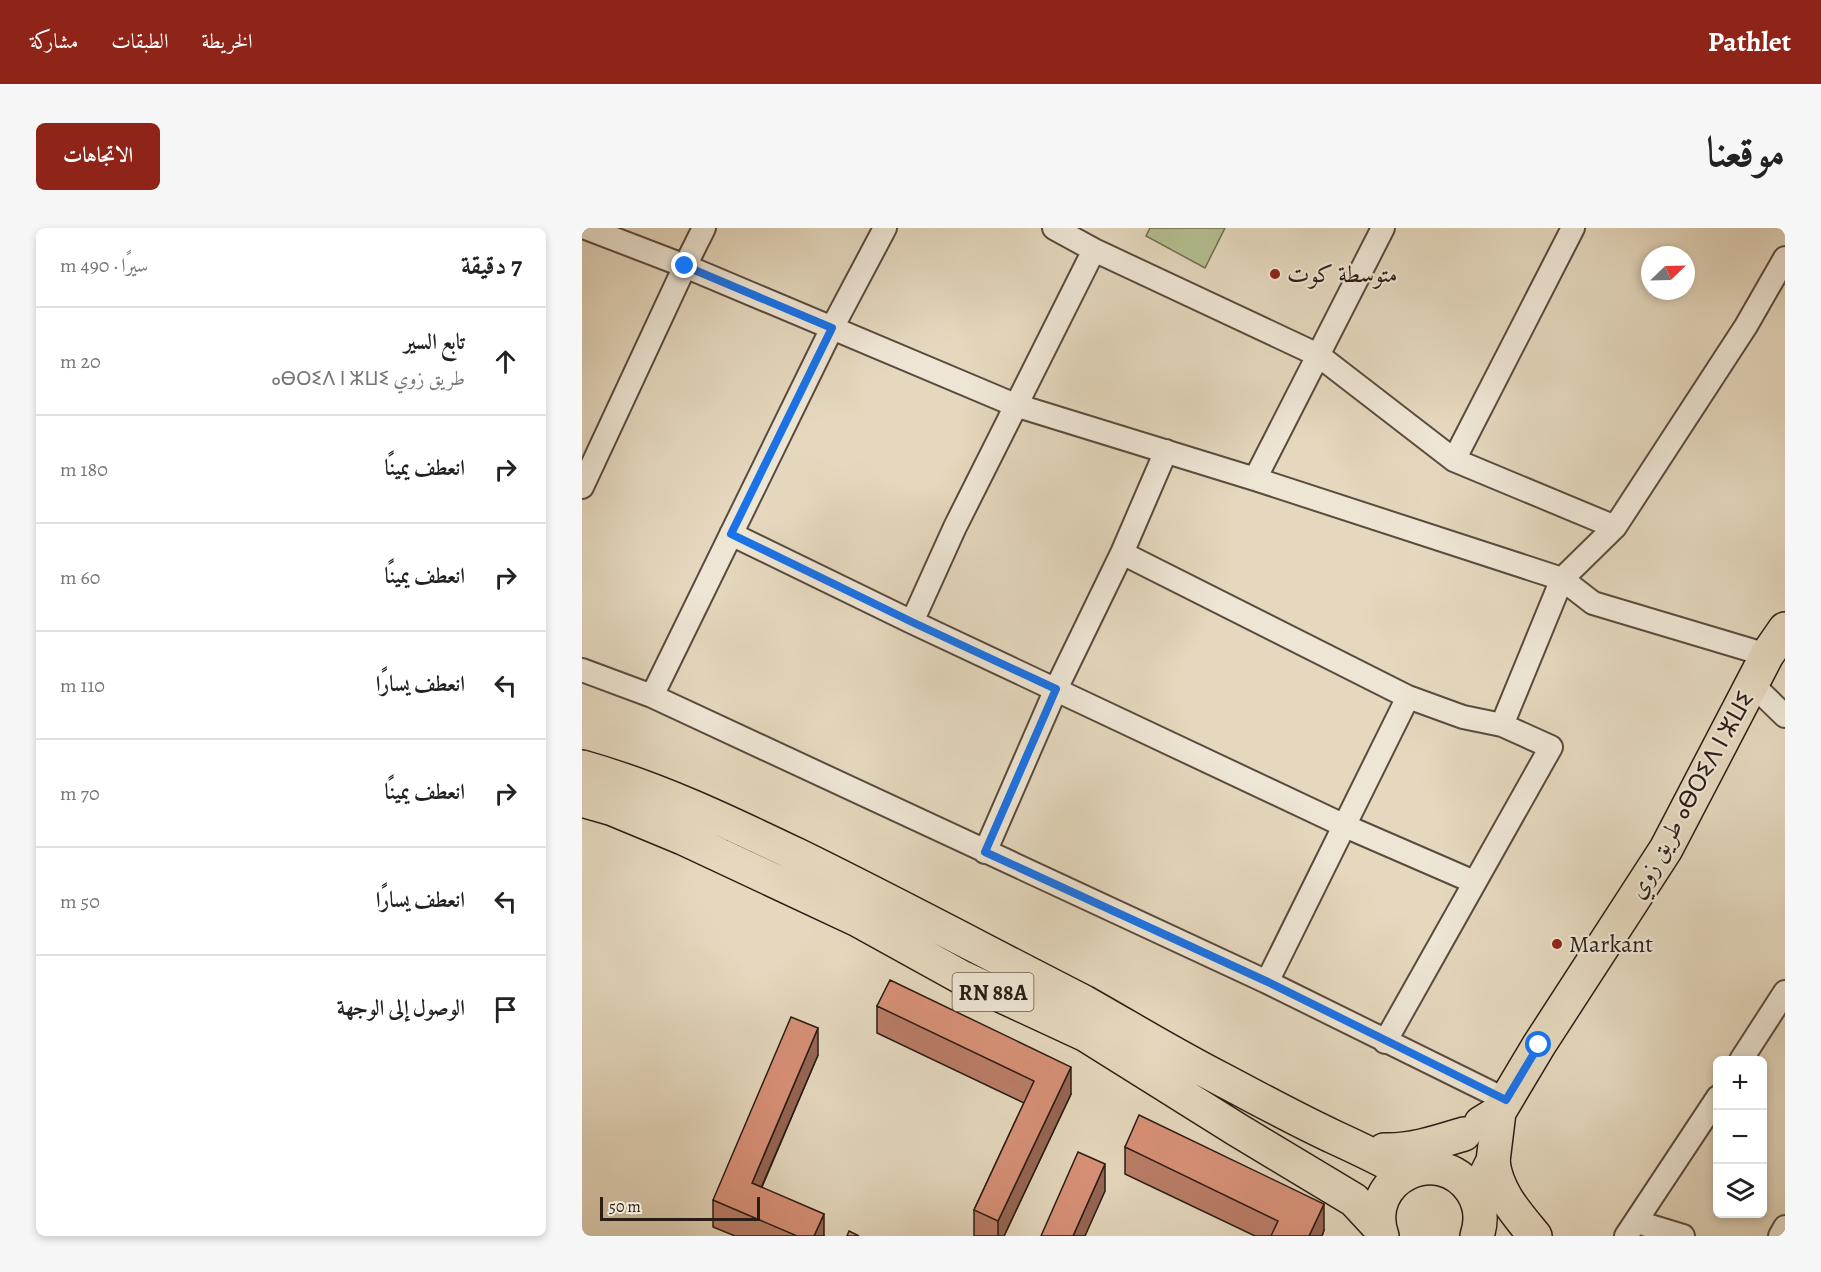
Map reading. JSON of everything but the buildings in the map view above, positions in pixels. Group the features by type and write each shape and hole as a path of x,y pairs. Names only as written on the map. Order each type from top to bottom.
{"main road":[{"name":"طريق زوي ⴰⴱⵔⵉⴷ ⵏ ⵣⵡⵉ","path":"1502,1106 1666,849 1776,642"},
{"path":"582,767 623,778 700,808 820,866 1084,1002 1165,1050 1335,1138 1414,1170 1438,1168 1453,1173 1467,1183 1478,1215"},
{"name":"RN 88A","path":"582,800 613,809 713,852 858,920 961,977 1086,1035 1354,1200 1372,1233"},
{"path":"1372,1233 1383,1195 1393,1182 1414,1170 1502,1106"},
{"path":"1478,1215 1493,1161 1502,1106"},
{"path":"1363,1149 1396,1150 1437,1143 1464,1134"},
{"path":"1493,1161 1494,1175 1511,1208 1535,1236"},
{"path":"1478,1215 1535,1236"}],"street":[{"path":"586,228 685,266 1015,405 1255,479 1562,579 1593,603 1776,642"},
{"path":"582,487 704,228"},
{"path":"652,696 832,328 885,228"},
{"path":"1054,228 1094,250 1318,355 1454,460 1615,527"},
{"path":"1255,479 1383,228"},
{"path":"1454,460 1573,228"},
{"path":"912,622 955,527 1094,250"},
{"path":"1502,725 1562,579 1615,527 1746,326 1785,258"},
{"path":"985,852 1056,689 1122,553 1166,451"},
{"path":"731,534 1345,826 1474,882"},
{"path":"1122,553 1408,698 1463,717 1502,725 1551,747 1385,1042"},
{"path":"582,670 652,696 1268,982 1502,1106"},
{"path":"1752,684 1785,716"},
{"path":"1268,982 1408,698"},
{"path":"1744,1056 1785,992"},
{"path":"1683,1236 1632,1229 1713,1105"},
{"path":"1780,1236 1785,1227"}],"green space":[{"path":"1150,228 1225,228 1205,268 1146,236"}],"place":[{"name":"متوسطة كوت","path":"1275,274"},
{"name":"Markant","path":"1557,944"}],"route":[{"path":"685,266 832,328 731,534 1056,689 985,852 1268,982 1506,1100 1539,1045"}]}
